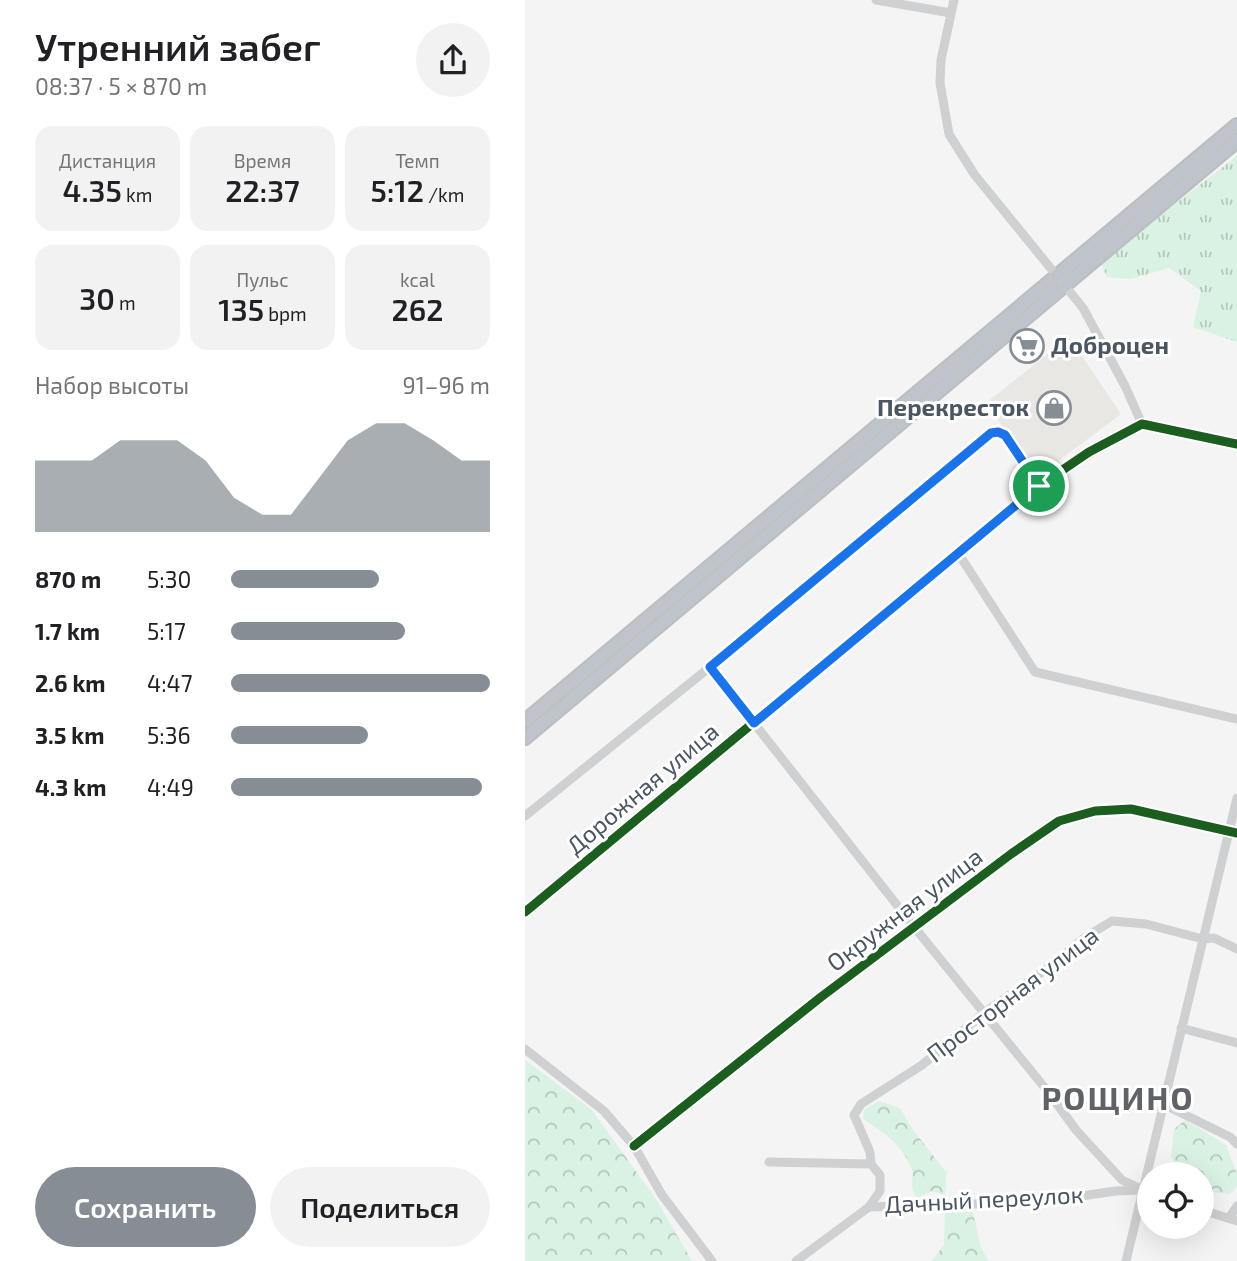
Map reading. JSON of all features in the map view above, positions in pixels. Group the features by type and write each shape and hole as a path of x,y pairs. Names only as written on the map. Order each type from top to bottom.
{"highway":[{"path":"525,721 1237,125"},
{"path":"525,738 1237,141"}],"street":[{"path":"876,0 951,13"},
{"path":"954,0 941,60 940,83 949,134 974,174 1083,308 1142,424 1237,444"},
{"name":"Дорожная улица","path":"525,912 1039,486 1089,452 1142,424"},
{"path":"525,816 710,667 991,433 1005,435 1039,486"},
{"path":"958,553 1035,672 1237,719"},
{"path":"710,667 1076,1130 1122,1180 1137,1187"},
{"path":"1152,1162 1181,1028 1233,832 1237,798"},
{"name":"Окружная улица","path":"634,1146 821,997 1020,847 1059,821 1095,811 1131,809 1233,832"},
{"name":"Просторная улица","path":"869,1207 880,1191 880,1175 871,1164 870,1152 854,1115 861,1104 922,1065 984,1013 1052,965 1084,938 1112,922 1146,924 1203,939 1214,938 1237,949"},
{"path":"1181,1028 1237,1044"},
{"path":"525,1049 604,1111 634,1146 662,1195 712,1261"},
{"path":"1163,1104 1230,1137 1237,1144"},
{"path":"769,1162 871,1164"},
{"name":"Дачный переулок","path":"869,1207 1040,1202 1116,1191 1137,1191"},
{"path":"1214,1214 1233,1220 1237,1206"},
{"path":"796,1261 869,1207"},
{"path":"1126,1261 1137,1222"}],"shaded area":[{"name":"Перекресток","path":"1069,337 1121,414 1038,476 986,403"}],"green space":[{"path":"1237,156 1237,342 1193,327 1201,291 1169,268 1131,279 1107,277 1100,262"},
{"path":"525,1060 591,1109 656,1199 692,1261 525,1261"},
{"path":"879,1101 900,1108 913,1130 947,1173 945,1193 931,1191 917,1199 907,1159 897,1145 863,1119 864,1110"},
{"path":"1185,1120 1226,1145 1237,1174 1237,1186 1230,1194 1214,1192 1214,1162 1175,1162 1171,1157 1174,1129"},
{"path":"945,1212 973,1212 981,1248 989,1261 931,1261 944,1245"}],"cycle path":[{"path":"525,912 1039,486 1089,452 1142,424 1237,444"},
{"path":"634,1146 821,997 1059,821 1095,811 1131,809 1237,833"}],"place":[{"name":"Доброцен","path":"1027,346"},
{"name":"Перекресток","path":"1054,408"}],"district":[{"name":"РОЩИНО","path":"1118,1099"}],"route":[{"path":"991,433 1005,435 1039,486 754,723 710,667 991,433"}]}
